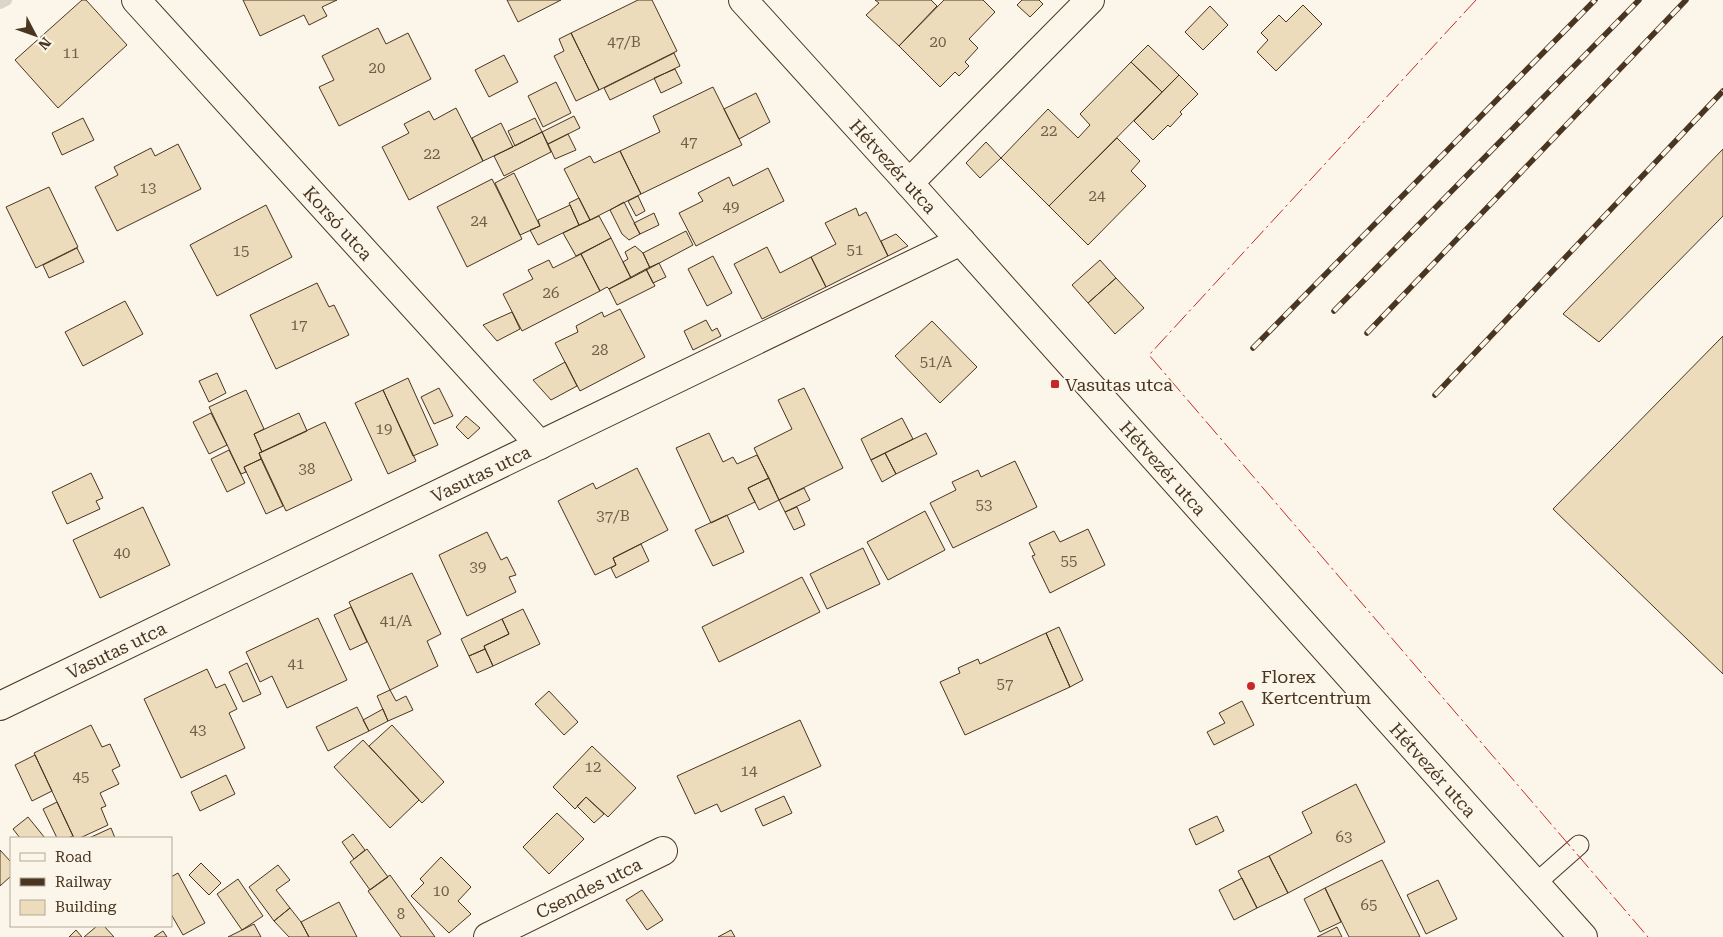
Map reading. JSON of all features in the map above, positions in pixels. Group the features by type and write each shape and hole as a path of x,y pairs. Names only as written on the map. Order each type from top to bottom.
{"street":[{"name":"Korsó utca","path":"136,0 540,445"},
{"name":"Hétvezér utca","path":"743,0 910,183 1583,937"},
{"path":"910,183 1090,0"},
{"name":"Vasutas utca","path":"0,706 961,241"},
{"name":"Csendes utca","path":"488,937 663,851"}],"lane":[{"path":"1535,884 1579,845"}],"building":[{"path":"82,0 86,0 127,45 58,108 15,60"},
{"path":"243,0 337,0 322,7 327,16 309,25 304,15 260,36"},
{"path":"507,0 561,0 518,22"},
{"path":"638,0 652,0 677,51 599,90 571,33"},
{"path":"875,0 931,0 937,6 899,46 866,15 879,3"},
{"path":"944,0 983,0 995,12 969,39 978,48 965,62 969,66 959,76 955,72 940,87 899,46"},
{"path":"1022,0 1039,0 1043,4 1030,17 1017,5"},
{"path":"1303,5 1322,24 1276,71 1257,52 1268,40 1261,33 1279,15 1286,22"},
{"path":"1210,6 1228,25 1203,50 1185,32"},
{"path":"378,28 386,44 408,33 431,79 339,126 319,87 334,80 322,56"},
{"path":"571,33 599,90 576,101 554,56 564,51 559,39"},
{"path":"1148,45 1179,75 1162,92 1131,62"},
{"path":"674,53 680,66 610,100 604,88"},
{"path":"504,55 518,82 489,97 475,70"},
{"path":"1131,62 1162,92 1049,206 1001,158 1048,109 1078,138 1090,125 1080,114"},
{"path":"675,69 682,83 661,93 654,78"},
{"path":"1179,75 1198,94 1180,112 1182,114 1170,127 1168,125 1153,140 1134,121"},
{"path":"556,82 571,113 543,127 528,96"},
{"path":"713,87 742,145 641,194 620,151 660,132 653,116"},
{"path":"756,93 770,122 739,139 724,109"},
{"path":"456,108 483,161 409,200 382,147 409,133 404,124 429,111 434,120"},
{"path":"574,116 580,128 548,144 542,132"},
{"path":"83,118 94,140 62,155 52,133"},
{"path":"535,118 542,132 515,146 508,131"},
{"path":"501,123 513,147 483,161 472,138"},
{"path":"542,132 551,152 504,176 494,156"},
{"path":"568,134 576,150 555,159 548,144"},
{"path":"1117,138 1140,161 1131,171 1146,186 1088,245 1049,206"},
{"path":"986,142 1001,158 980,178 966,163"},
{"path":"178,144 201,189 117,231 95,187 118,175 114,167 151,148 155,156"},
{"path":"1723,149 1723,216 1599,342 1563,314"},
{"path":"620,151 641,194 590,220 564,169 590,156 594,163"},
{"path":"768,168 784,201 696,246 679,213 703,201 698,193 729,177 733,186"},
{"path":"514,173 540,226 520,235 495,183"},
{"path":"492,179 522,239 467,267 437,207"},
{"path":"49,187 78,247 36,268 6,207"},
{"path":"638,196 645,211 636,216 628,201"},
{"path":"579,198 590,220 579,225 569,203"},
{"path":"624,202 640,234 629,240 622,234 610,210"},
{"path":"266,205 292,257 217,296 190,245"},
{"path":"570,205 579,225 538,245 530,230 540,226 538,220"},
{"path":"856,208 859,216 866,212 888,256 826,287 811,257 836,244 825,223"},
{"path":"654,213 659,225 640,234 634,223"},
{"path":"599,216 611,238 576,256 563,233"},
{"path":"686,231 693,245 650,268 643,253"},
{"path":"896,234 908,246 888,256 881,241"},
{"path":"611,238 631,278 609,289 607,287 600,291 581,254"},
{"path":"635,246 643,253 650,268 631,278 623,262 628,259 625,252"},
{"path":"767,247 780,273 811,257 826,287 762,319 734,264"},
{"path":"77,248 84,262 49,278 43,265"},
{"path":"581,254 600,291 522,331 503,294 533,279 528,270 549,260 553,268"},
{"path":"713,256 732,293 707,306 688,269"},
{"path":"1100,260 1116,278 1088,303 1072,285"},
{"path":"659,263 666,277 653,283 646,269"},
{"path":"646,269 655,286 617,305 609,289"},
{"path":"1116,278 1144,308 1115,334 1088,303"},
{"path":"317,283 329,307 334,305 349,335 276,369 250,315"},
{"path":"125,301 143,334 83,366 65,332"},
{"path":"620,309 645,357 580,391 555,343 578,332 576,326 602,312 604,317"},
{"path":"512,312 520,329 497,341 483,325"},
{"path":"706,320 712,331 717,328 721,336 693,350 684,331"},
{"path":"932,321 977,367 940,403 895,356"},
{"path":"1723,336 1723,674 1553,509"},
{"path":"565,362 577,386 551,400 533,380"},
{"path":"217,373 226,393 209,402 199,381"},
{"path":"408,378 438,445 413,456 383,390"},
{"path":"439,388 453,416 434,424 421,397"},
{"path":"804,388 843,468 779,500 754,448 792,429 778,400"},
{"path":"246,390 264,429 254,434 262,452 259,453 261,459 244,467 246,472 241,474 209,407"},
{"path":"383,390 416,461 388,474 355,403"},
{"path":"211,413 227,445 209,454 193,422"},
{"path":"299,413 307,431 262,452 254,434"},
{"path":"466,416 480,428 468,439 456,427"},
{"path":"902,418 913,439 871,460 861,439"},
{"path":"325,422 352,480 286,511 259,453"},
{"path":"709,433 723,462 733,457 737,464 757,455 769,478 748,488 755,502 711,523 676,448"},
{"path":"926,433 937,454 896,474 885,453"},
{"path":"229,450 245,483 227,492 211,459"},
{"path":"885,453 896,474 882,482 871,460"},
{"path":"261,459 283,506 266,514 244,467"},
{"path":"1015,461 1037,507 953,548 930,503 956,490 952,482 978,470 981,477"},
{"path":"637,468 668,530 613,558 616,565 595,575 558,501 593,483 596,489"},
{"path":"91,473 103,498 96,501 100,509 67,524 52,492"},
{"path":"769,478 779,500 759,510 748,488"},
{"path":"804,488 810,500 785,512 779,500"},
{"path":"143,507 170,565 100,598 73,540"},
{"path":"797,507 805,525 794,530 785,512"},
{"path":"925,511 945,550 888,580 867,542"},
{"path":"727,515 744,552 713,566 695,530"},
{"path":"1088,529 1105,565 1050,593 1032,556 1035,555 1029,543 1054,531 1060,542"},
{"path":"487,532 501,560 507,557 516,575 509,577 516,592 467,616 439,555"},
{"path":"641,544 649,561 616,578 611,568 616,565 613,558"},
{"path":"863,548 880,584 827,609 810,574"},
{"path":"412,573 441,634 427,641 438,666 390,690 349,602"},
{"path":"802,577 820,612 719,662 702,627"},
{"path":"351,607 367,642 350,650 334,615"},
{"path":"523,609 540,644 493,666 484,646 509,634 502,619"},
{"path":"318,618 347,680 287,708 272,676 260,682 246,652"},
{"path":"502,619 509,634 484,646 485,649 469,656 461,639"},
{"path":"1059,627 1083,680 1070,687 1046,633"},
{"path":"1046,633 1070,687 965,735 940,682 960,673 958,668 978,659 980,664"},
{"path":"485,649 493,666 477,673 469,656"},
{"path":"247,663 261,694 243,702 229,672"},
{"path":"207,669 216,688 225,684 237,709 229,713 245,748 181,778 144,699"},
{"path":"390,690 396,701 406,696 413,710 388,721 377,696"},
{"path":"549,691 578,722 564,735 535,704"},
{"path":"1242,701 1254,725 1214,745 1207,732 1225,723 1219,713"},
{"path":"357,707 369,731 328,751 316,727"},
{"path":"383,709 388,721 369,731 363,720"},
{"path":"800,720 821,766 721,812 717,804 695,814 677,776"},
{"path":"91,725 102,747 110,744 120,766 112,770 119,784 100,793 106,806 101,808 108,825 82,837 74,837 34,753"},
{"path":"392,725 444,782 422,803 369,746"},
{"path":"363,740 419,800 390,828 334,767"},
{"path":"592,746 636,788 608,817 586,797 575,809 553,787"},
{"path":"35,755 52,791 32,801 15,765"},
{"path":"226,775 235,794 200,811 191,792"},
{"path":"1356,784 1385,842 1288,893 1269,856 1312,833 1302,812"},
{"path":"784,796 792,813 763,826 755,809"},
{"path":"586,797 604,814 594,823 577,806"},
{"path":"57,802 73,836 57,837 43,809"},
{"path":"557,813 584,839 549,874 523,847"},
{"path":"1217,816 1224,831 1196,845 1189,829"},
{"path":"28,817 44,837 19,837 13,829"},
{"path":"111,828 115,837 91,837"},
{"path":"353,834 365,850 354,859 342,842"},
{"path":"367,849 388,877 370,890 350,862"},
{"path":"0,850 10,861 10,877 0,886"},
{"path":"1269,856 1288,893 1257,908 1238,871"},
{"path":"441,857 471,887 458,901 471,914 449,933 411,896 424,883 420,879"},
{"path":"1382,860 1420,937 1349,937 1325,888"},
{"path":"201,863 221,883 209,895 189,875"},
{"path":"278,865 290,880 276,890 290,908 274,921 249,887"},
{"path":"178,873 205,923 183,935 172,916 172,876"},
{"path":"390,875 435,937 401,937 368,891"},
{"path":"1242,878 1257,908 1234,920 1219,890"},
{"path":"238,879 263,916 242,930 217,894"},
{"path":"1438,880 1457,919 1426,934 1407,895"},
{"path":"1325,888 1341,922 1320,932 1304,899"},
{"path":"642,890 663,920 647,930 626,900"},
{"path":"339,902 357,937 309,937 301,922"},
{"path":"290,908 301,922 309,937 289,937 274,921"},
{"path":"254,924 261,937 228,937"},
{"path":"96,927 105,927 114,937 84,937"},
{"path":"1337,927 1342,937 1317,937"},
{"path":"76,930 82,937 69,937"},
{"path":"731,930 735,937 718,937"},
{"path":"163,931 167,937 154,937"}],"waterway":[{"path":"0,3 6,0"}],"railway":[{"path":"1253,348 1595,0"},
{"path":"1334,311 1639,0"},
{"path":"1367,333 1686,0"},
{"path":"1435,395 1723,91"}],"power":[{"path":"1476,0 1149,355 1648,937"}],"place":[{"name":"Vasutas utca","path":"1055,384"},
{"name":"Florex Kertcentrum","path":"1251,686"}]}
